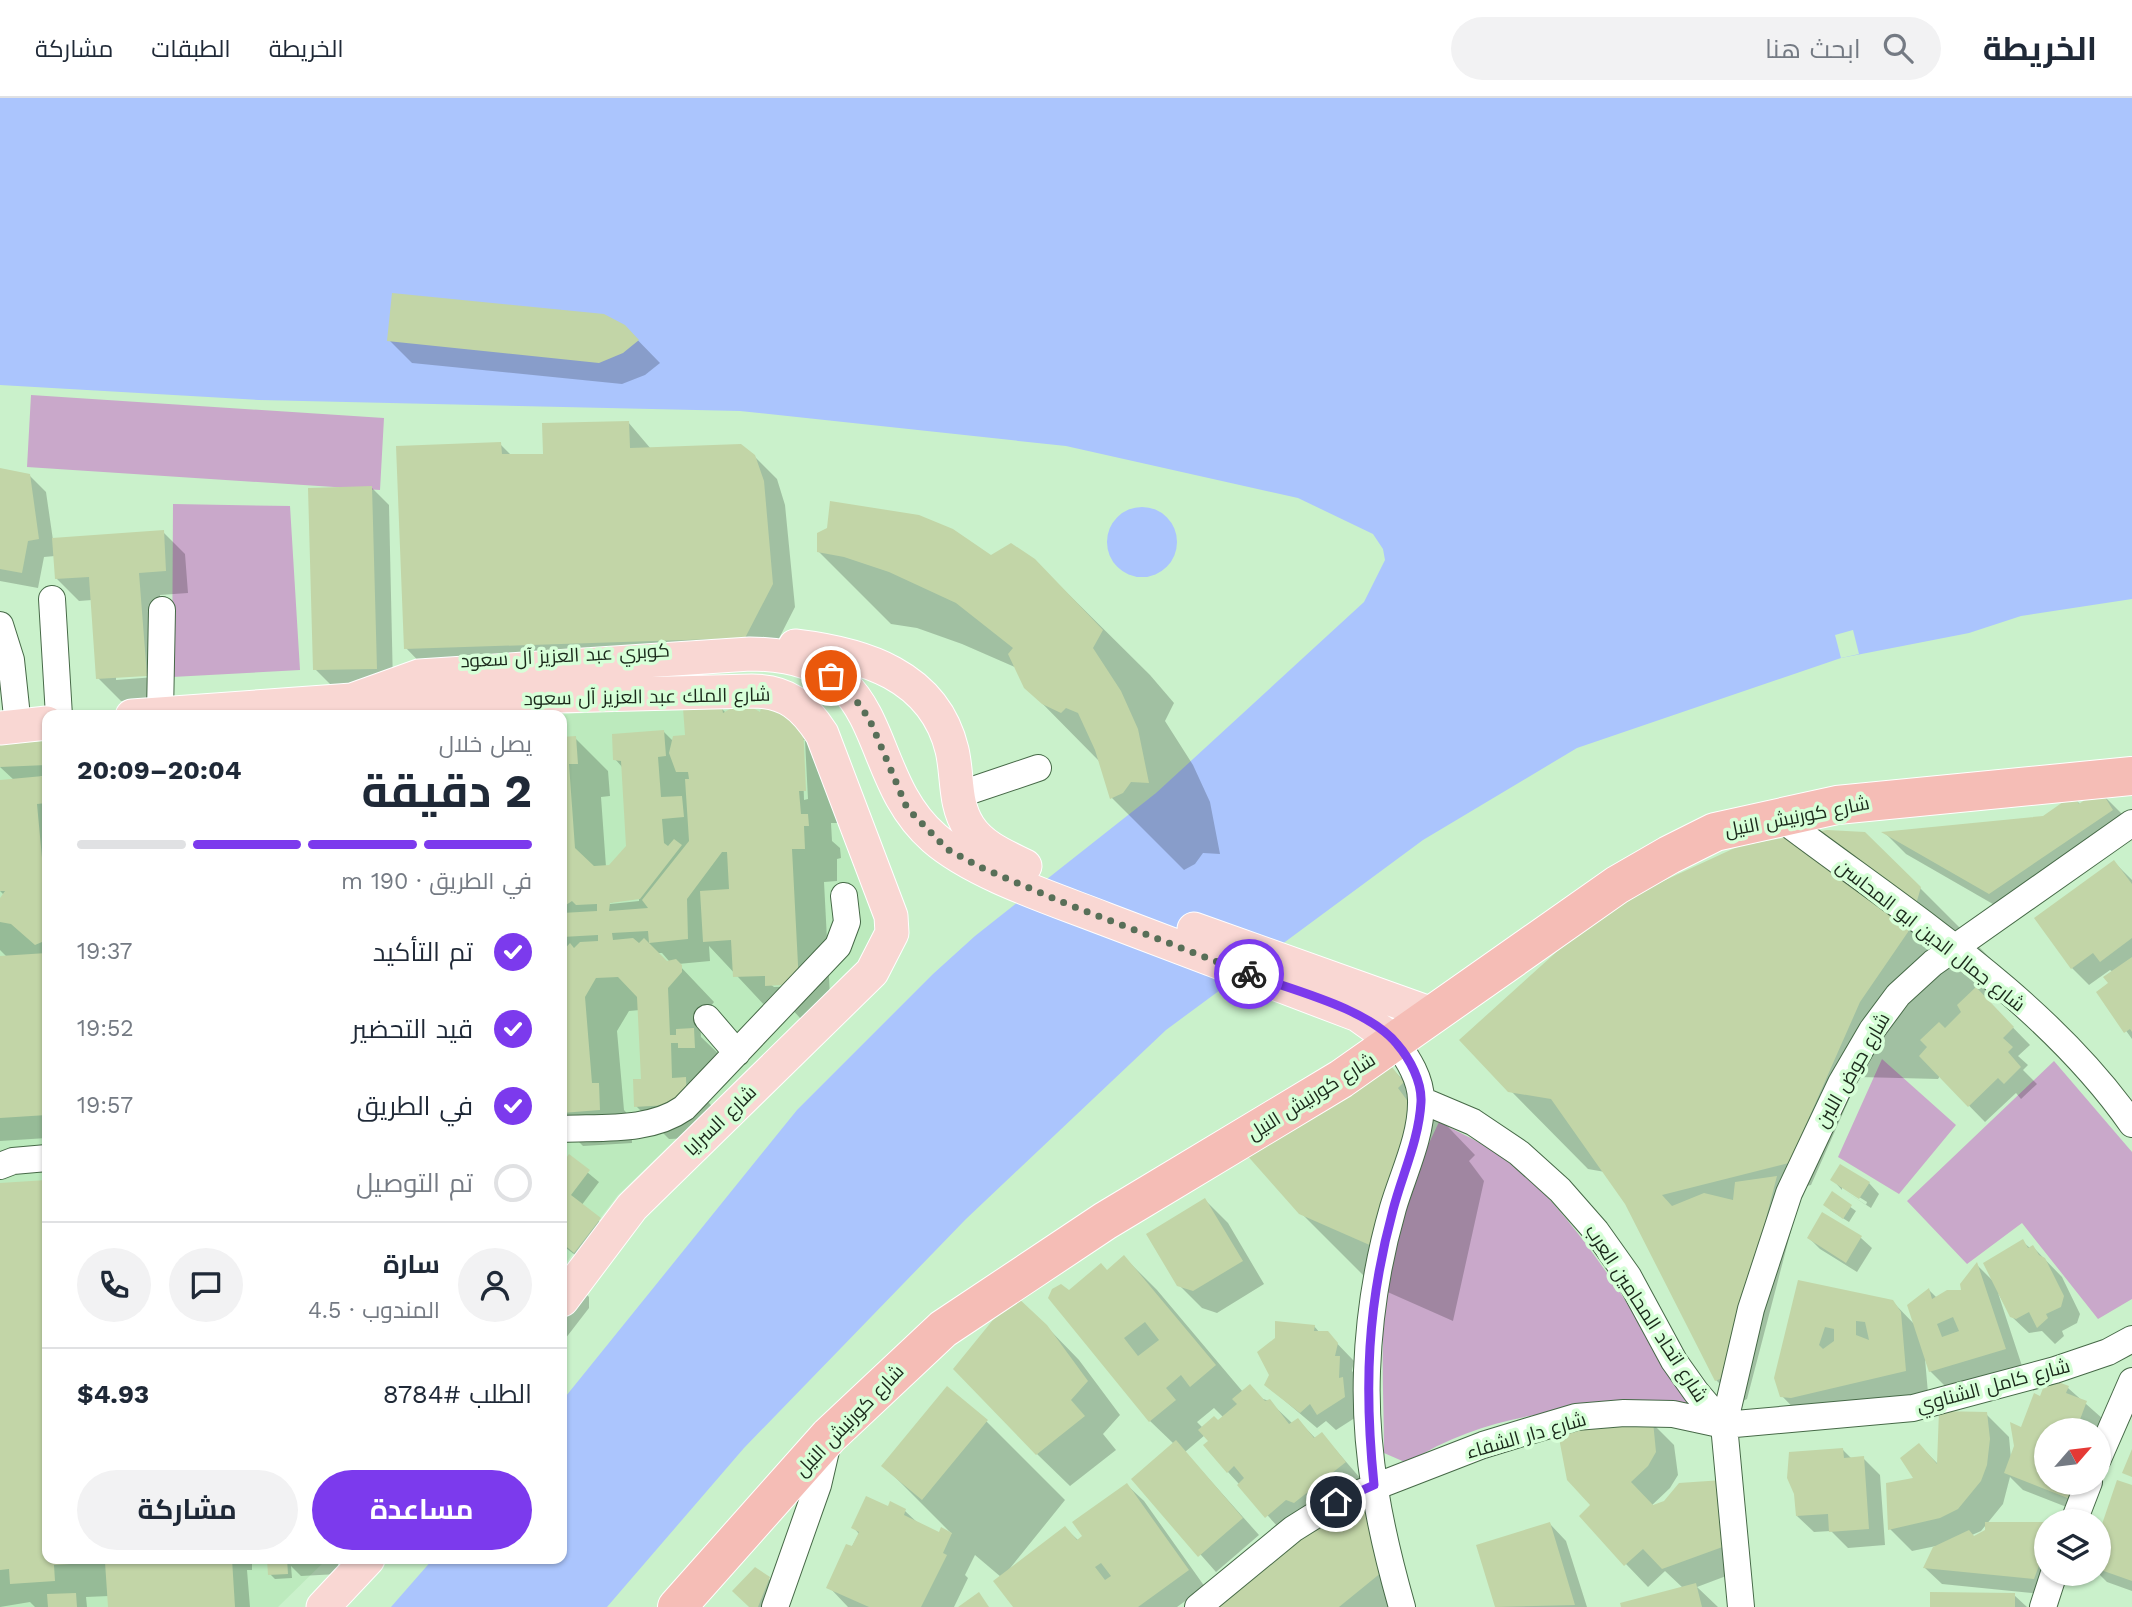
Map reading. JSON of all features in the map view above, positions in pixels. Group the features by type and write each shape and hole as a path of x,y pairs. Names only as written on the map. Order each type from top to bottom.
{"highway":[{"name":"شارع كورنيش النيل","path":"677,1607 829,1436 943,1329 1105,1221 1273,1122 1396,1042 1617,885 1659,861 1715,832 1837,805 2132,776"}],"main road":[{"name":"كوبري عبد العزيز آل سعود","path":"419,676 465,658 750,645 818,649 880,665 913,685 937,714 952,750 962,813 970,829 1002,866"},
{"name":"كوبري عبد العزيز آل سعود","path":"419,676 771,654 813,665 847,690 872,725 907,808 947,849 1064,883 1349,997 1434,1015"},
{"path":"847,690 858,670 880,665"},
{"name":"شارع الملك عبد العزيز آل سعود","path":"352,700 419,676"},
{"name":"شارع الملك عبد العزيز آل سعود","path":"205,710 352,700 416,701 752,691 770,691 789,697 807,711 822,734 891,916 892,933 887,948"},
{"path":"907,808 935,811 958,795"},
{"name":"شارع السرايا","path":"567,1293 632,1207 872,972 887,948"},
{"name":"كوبري عبد العزيز آل سعود","path":"1349,997 1371,1023 1396,1042"},
{"path":"323,1607 363,1564"}],"street":[{"path":"52,599 59,710"},
{"path":"147,710 162,610"},
{"path":"0,625 10,660 22,726"},
{"path":"958,795 1038,768"},
{"name":"شارع جمال الدين ابو المحاسن","path":"1779,817 2017,1000 2075,1055 2132,1124"},
{"name":"شارع حوض اللبن","path":"1724,1425 1768,1251 1814,1137 1841,1083 1891,1004 1916,976 2132,822"},
{"path":"567,1129 648,1124 674,1116 737,1054 838,946 847,922 844,896"},
{"path":"708,1018 737,1054"},
{"path":"1396,1042 1408,1060 1421,1100 1416,1133 1393,1211 1368,1344 1367,1420 1382,1536 1402,1607"},
{"name":"شارع اتحاد المحامين العرب","path":"1421,1100 1473,1122 1518,1153 1560,1190 1596,1231 1628,1276 1674,1361 1724,1425"},
{"path":"4,1160 42,1158"},
{"name":"شارع كامل الشناوي","path":"1724,1425 1913,1408 1990,1390 2055,1370 2108,1352 2132,1339"},
{"path":"2111,1429 2132,1381"},
{"name":"شارع دار الشفاء","path":"1198,1607 1293,1529 1336,1502 1374,1485 1483,1445 1576,1417 1624,1413 1673,1413 1724,1425"},
{"path":"1724,1425 1741,1607"},
{"path":"775,1607 818,1485 829,1436"},
{"path":"2043,1607 2050,1586"}],"shaded area":[{"path":"31,395 384,418 380,490 27,467"},
{"path":"173,504 290,506 300,670 172,677"},
{"path":"760,702 796,711 873,904 876,928 862,960 618,1195 567,1261 567,714"},
{"path":"42,741 42,1564 322,1564 278,1607 0,1607 0,743"},
{"path":"1882,1059 1956,1125 1899,1194 1838,1157"},
{"path":"2054,1061 2132,1152 2132,1299 2098,1319 2022,1223 1967,1264 1907,1201"},
{"path":"1439,1122 1506,1159 1550,1199 1615,1285 1692,1406 1545,1414 1476,1430 1441,1444 1407,1463 1384,1453 1383,1330 1391,1264 1410,1191"}],"water":[{"path":"0,98 2132,98 2132,599 2021,616 1969,633 1841,658 1577,748 1423,840 1166,1030 966,1219 744,1448 607,1607 391,1607 429,1564 567,1564 567,1395 797,1110 933,974 975,936 1156,793 1364,602 1385,560 1383,549 1373,534 1298,498 1066,446 740,411 259,400 0,385"},
{"path":"1142,507 1167,517 1177,542 1167,567 1142,577 1117,567 1107,542 1117,517"}],"pier":[{"path":"1853,630 1859,654 1841,658 1835,635"}],"building":[{"path":"392,293 604,314 625,325 639,340 623,353 599,363 387,341"},
{"path":"629,421 630,448 741,444 755,455 764,481 773,584 745,638 404,649 396,446 501,442 502,454 543,454 542,423"},
{"path":"0,468 30,474 39,539 28,541 22,573 0,569"},
{"path":"372,486 377,669 313,670 308,488"},
{"path":"830,501 919,515 953,529 991,555 1011,543 1035,559 1103,630 1093,648 1121,691 1138,729 1149,783 1131,782 1123,793 1110,799 1095,750 1078,713 1066,708 1061,713 1042,704 1024,688 1008,654 1013,648 956,603 889,572 844,557 817,552 817,533 827,528"},
{"path":"164,530 166,571 139,573 147,676 96,679 89,577 55,579 52,538"},
{"path":"748,705 760,712 761,708 773,707 792,715 792,724 803,723 806,791 799,791 801,814 808,814 809,826 804,826 805,849 792,849 799,984 765,986 765,976 733,977 731,940 703,942 700,891 729,889 727,852 722,852 687,899 688,939 649,943 667,961 676,959 682,965 682,972 668,988 670,1035 676,1035 676,1029 694,1028 695,1048 678,1048 678,1043 671,1043 672,1078 686,1077 687,1104 634,1107 633,1079 641,1079 637,997 618,977 596,978 585,997 592,1083 599,1083 600,1110 567,1113 567,946 570,943 574,948 580,942 598,941 598,935 567,937 567,913 597,911 597,904 576,905 572,901 567,904 567,737 576,736 578,764 569,764 575,848 594,866 609,865 626,846 621,761 613,760 612,734 664,730 666,756 658,757 661,797 682,796 684,817 662,819 664,843 668,846 674,839 682,845 640,899 610,903 609,911 648,908 642,900 689,841 685,779 689,779 688,772 676,772 669,753 673,736 685,735 683,708 722,708 723,713 735,706","holes":["648,931 649,943 644,938 639,943 633,938 613,940 612,933"]},
{"path":"42,741 42,765 0,767 0,743"},
{"path":"42,776 42,803 37,804 42,858 42,942 35,945 11,924 0,922 0,898 5,891 0,891 0,780"},
{"path":"2100,789 2113,810 1989,894 1881,832 2043,816 2073,795 2079,804"},
{"path":"1827,830 1865,832 1921,887 1908,932 1860,1002 1789,1163 1662,1195 1672,1206 1704,1193 1733,1200 1735,1182 1777,1176 1725,1377 1715,1381 1625,1204 1551,1099 1508,1092 1459,1040 1593,919 1646,889 1739,846"},
{"path":"2114,860 2132,884 2132,938 2100,962 2093,953 2071,969 2034,918"},
{"path":"42,953 42,1115 0,1118 0,956"},
{"path":"2132,957 2132,1032 2130,1029 2124,1033 2096,992 2108,983 2103,977"},
{"path":"1976,987 2014,1027 2003,1038 2013,1047 2008,1052 2021,1067 2004,1084 1998,1078 1968,1107 1919,1056 1927,1047 1920,1040 1939,1022 1945,1028 1961,1012 1957,1005"},
{"path":"1382,1055 1404,1082 1398,1088 1412,1107 1381,1250 1299,1214 1245,1153"},
{"path":"569,1154 590,1170 571,1195 601,1218 574,1253 567,1247"},
{"path":"1840,1164 1870,1182 1859,1199 1830,1180"},
{"path":"42,1180 42,1564 71,1564 54,1565 55,1581 10,1584 9,1569 0,1570 0,1183"},
{"path":"1832,1191 1852,1205 1843,1219 1823,1205"},
{"path":"1205,1198 1243,1261 1193,1291 1177,1286 1146,1234"},
{"path":"1822,1212 1862,1236 1846,1263 1807,1238"},
{"path":"2023,1239 2028,1248 2033,1245 2039,1255 2045,1258 2064,1296 2061,1307 2046,1314 2048,1318 2037,1328 2029,1312 2016,1319 2010,1317 1983,1263"},
{"path":"1124,1255 1216,1365 1190,1387 1181,1375 1166,1388 1176,1400 1149,1422 1048,1298 1052,1289 1061,1284 1069,1290 1101,1263 1107,1270","holes":["1145,1322 1159,1340 1138,1356 1124,1338"]},
{"path":"1977,1262 2006,1349 1929,1372 1907,1305 1929,1288 1932,1299 1947,1290 1961,1290 1960,1284","holes":["1953,1317 1959,1331 1942,1337 1937,1324"]},
{"path":"1798,1280 1893,1300 1901,1312 1906,1371 1791,1398 1780,1397 1774,1378","holes":["1856,1321 1865,1322 1869,1340 1856,1335","1825,1327 1834,1329 1834,1341 1823,1349 1819,1345"]},
{"path":"1014,1294 1047,1325 1088,1381 1071,1400 1085,1416 1036,1455 953,1369"},
{"path":"1275,1321 1315,1325 1314,1331 1328,1331 1338,1343 1335,1356 1340,1356 1339,1378 1343,1377 1345,1397 1317,1415 1310,1404 1300,1413 1264,1385 1269,1375 1257,1352 1275,1338"},
{"path":"2047,1378 2069,1386 2066,1393 2087,1401 2081,1418 2034,1418 2034,1485 2004,1473 2014,1446 2010,1422 2021,1427 2034,1393 2040,1396"},
{"path":"1250,1384 1265,1401 1270,1399 1289,1424 1298,1418 1314,1438 1322,1432 1346,1462 1294,1503 1286,1500 1265,1518 1237,1485 1244,1478 1234,1466 1227,1473 1203,1445 1208,1441 1198,1430 1214,1416 1218,1420 1237,1404 1232,1399"},
{"path":"947,1386 988,1420 922,1500 881,1466"},
{"path":"1939,1411 1987,1412 1990,1439 1987,1465 1981,1481 1958,1509 1940,1518 1888,1530 1886,1483 1913,1478 1900,1458 1919,1443 1937,1464"},
{"path":"1653,1421 1656,1452 1648,1466 1631,1482 1653,1505 1664,1501 1679,1483 1723,1480 1728,1545 1662,1569 1643,1549 1624,1566 1579,1516 1590,1505 1567,1480 1558,1433"},
{"path":"1176,1440 1243,1518 1198,1557 1131,1479"},
{"path":"1843,1448 1844,1458 1864,1456 1869,1529 1829,1532 1828,1514 1796,1516 1794,1494 1787,1478 1789,1452"},
{"path":"2132,1449 2132,1477 2122,1473"},
{"path":"2117,1480 2132,1485 2132,1581 2111,1574 2111,1509 2107,1509"},
{"path":"1127,1483 1189,1570 1138,1607 1013,1607 993,1581 1065,1526 1077,1540 1082,1536 1072,1522","holes":["1101,1563 1111,1576 1105,1580 1095,1567"]},
{"path":"866,1496 888,1506 890,1501 906,1509 904,1515 939,1532 941,1527 952,1533 943,1553 947,1555 921,1607 869,1607 826,1588 846,1544 852,1546 859,1532 851,1528"},
{"path":"1358,1506 1372,1513 1382,1572 1339,1607 1213,1607 1332,1512"},
{"path":"1550,1522 1575,1605 1495,1607 1476,1545"},
{"path":"1985,1522 2034,1522 2034,1579 1923,1568 1933,1547 1969,1530 1974,1536 1985,1530"},
{"path":"105,1564 232,1564 235,1607 108,1607"},
{"path":"267,1564 287,1564 288,1574 268,1575"},
{"path":"755,1567 770,1577 758,1607 749,1607 732,1591"},
{"path":"1696,1583 1702,1607 1621,1607 1620,1603"},
{"path":"979,1592 989,1607 958,1607"},
{"path":"1930,1592 2015,1593 2015,1607 1930,1607"},
{"path":"76,1593 77,1607 48,1607 47,1594"}],"way so far":[{"path":"831,676 861,706 872,725 907,808 932,837 947,849 980,867 1062,902 1249,974"}],"route":[{"path":"1249,974 1358,1015 1385,1032 1396,1042 1408,1060 1417,1079 1421,1100 1416,1133 1393,1211 1368,1344 1367,1420 1374,1485 1336,1502"}]}
